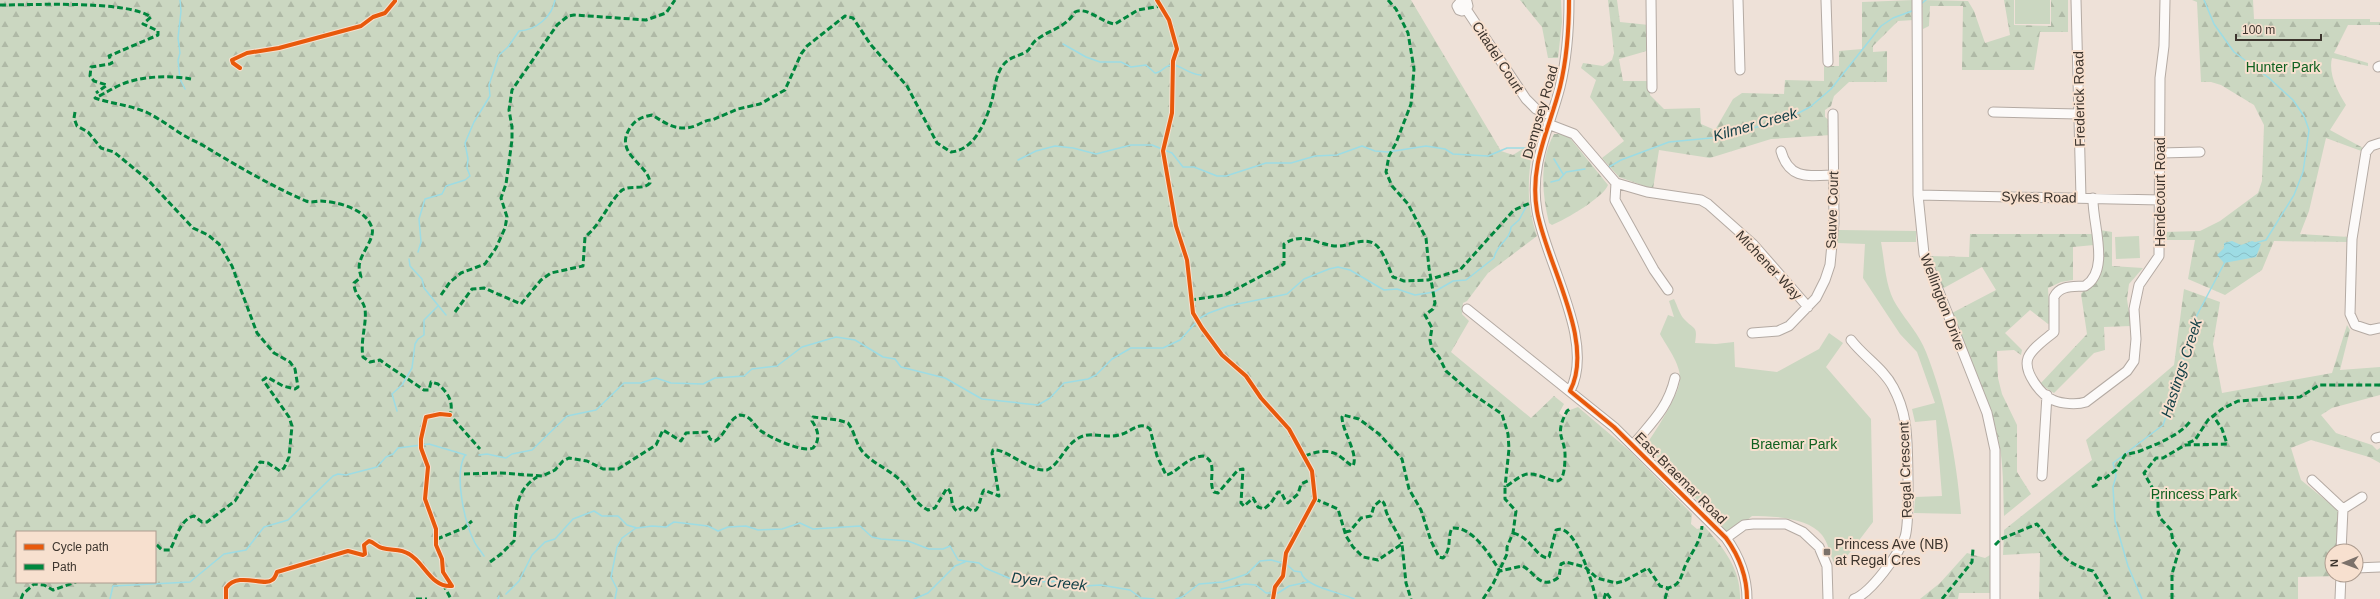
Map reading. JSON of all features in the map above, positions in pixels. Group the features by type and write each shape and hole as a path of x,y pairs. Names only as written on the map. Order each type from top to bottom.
{"street":[{"name":"Citadel Court","path":"1462,0 1458,2 1457,7 1461,11 1466,10 1526,99 1549,120"},
{"name":"Dempsey Road","path":"1569,0 1566,56 1560,87 1537,160 1535,200 1541,229 1578,348 1578,371 1570,391"},
{"path":"1651,0 1652,88"},
{"path":"1738,0 1740,70"},
{"path":"1826,0 1828,62"},
{"name":"Wellington Drive","path":"1917,0 1918,195 1924,254 1987,414 1995,450 1995,599"},
{"name":"Frederick Road","path":"2076,0 2081,198"},
{"name":"Hendecourt Road","path":"2046,395 2052,400 2079,404 2086,402 2127,371 2134,361 2136,338 2134,309 2139,286 2159,256 2161,153 2160,78 2164,46 2165,0"},
{"path":"1993,112 2079,114"},
{"name":"Sauve Court","path":"1752,333 1778,331 1789,326 1808,307 1825,280 1830,265 1834,223 1833,114"},
{"path":"1549,120 1574,134 1616,183 1614,200 1654,270 1668,290"},
{"path":"2380,143 2371,146 2366,152 2352,238 2350,314 2355,325 2370,330 2380,328"},
{"path":"1781,151 1783,161 1791,170 1801,176 1834,175"},
{"path":"2161,153 2200,152"},
{"name":"Michener Way","path":"1616,183 1647,192 1701,200 1708,204 1753,244 1808,307"},
{"name":"Sykes Road","path":"1918,195 2160,200"},
{"path":"2042,476 2046,395 2032,382 2027,369 2027,360 2029,355 2054,332 2054,297 2056,292 2061,288 2085,286 2097,274 2099,262 2093,198"},
{"name":"East Braemar Road","path":"1467,309 1570,391 1633,445 1726,538 1736,554 1744,573 1747,599"},
{"name":"Regal Crescent","path":"1851,340 1888,379 1900,403 1905,423 1907,483 1905,536 1896,554 1873,583 1861,596 1854,599"},
{"path":"1633,445 1657,417 1671,396 1675,378"},
{"path":"2312,480 2343,509 2341,543"},
{"path":"2343,509 2362,497"},
{"path":"1726,538 1744,525 1754,524 1786,524 1804,532 1819,546 1827,566 1828,599"},
{"path":"2364,568 2380,567"},
{"path":"2340,583 2340,599"}],"green space":[{"path":"0,0 1411,0 1501,151 1513,155 1532,143 1534,144 1530,167 1529,201 1533,224 1537,236 1488,273 1467,301 1463,303 1462,314 1469,321 1451,352 1531,418 1554,396 1564,404 1559,413 1564,417 1570,410 1578,407 1631,452 1692,514 1691,524 1697,529 1705,527 1719,543 1730,560 1738,578 1740,599 0,599"},
{"path":"1520,0 1561,0 1562,22 1558,58 1548,58 1542,27"},
{"path":"1608,0 1617,0 1620,22 1649,25 1650,50 1619,59 1623,81 1651,81 1650,95 1664,109 1700,108 1701,124 1715,130 1733,99 1742,93 1784,94 1785,80 1824,81 1824,66 1839,66 1839,51 1862,49 1862,2 1914,0 1914,20 1898,21 1873,46 1873,52 1887,51 1887,82 1849,82 1834,96 1831,106 1825,110 1825,117 1831,122 1831,135 1771,139 1710,158 1659,150 1653,189 1619,177 1602,158 1624,141 1590,97 1596,80 1581,68 1583,63 1603,66 1612,60 1614,53"},
{"path":"1922,0 1968,1 1974,11 1985,43 2010,35 2004,0 2014,0 2014,25 2051,26 2051,0 2068,0 2068,32 2040,32 2034,70 1962,70 1963,6 1930,6 1929,26 1923,29"},
{"path":"2015,0 2050,0 2050,24 2015,24"},
{"name":"Hunter Park","path":"2192,0 2253,0 2254,19 2370,19 2370,22 2380,22 2380,25 2348,25 2334,53 2368,63 2368,66 2332,58 2331,70 2337,89 2346,105 2330,130 2365,149 2364,152 2326,138 2309,211 2300,234 2349,237 2349,242 2274,241 2262,270 2225,295 2188,279 2195,240 2163,240 2163,232 2200,231 2220,221 2258,193 2262,181 2264,125 2254,105 2221,85 2211,82 2201,82 2197,2"},
{"path":"1554,134 1562,134 1570,138 1608,185 1605,190 1592,202 1552,225 1549,223 1543,178 1546,155"},
{"path":"1839,230 1916,231 1916,242 1881,242 1888,283 1893,299 1926,352 1945,411 1957,473 1961,514 1914,513 1915,497 1942,496 1936,420 1915,422 1912,409 1935,403 1917,352 1900,334 1863,278 1865,244 1837,243"},
{"path":"2100,230 2112,232 2112,266 2143,268 2129,284 2127,299 2131,326 2104,327 2105,350 2094,353 2054,393 2040,384 2087,334 2081,294 2098,274"},
{"path":"1970,234 2094,234 2094,245 2073,247 2073,280 2061,282 2048,288 2050,323 2048,324 2030,310 2005,333 2022,350 2021,355 2014,350 1997,351 1998,378 2002,394 2017,425 2017,472 2031,494 2004,516 2002,461 1996,428 1985,395 1952,313 1996,290 1982,267 1942,289 1929,256 1969,257"},
{"path":"2139,236 2140,258 2116,259 2115,237"},
{"name":"Princess Park","path":"2184,289 2220,302 2213,344 2222,393 2332,373 2347,325 2350,330 2340,370 2380,367 2380,395 2332,408 2321,415 2336,433 2372,445 2377,450 2380,448 2380,463 2369,457 2311,440 2291,448 2301,480 2340,512 2340,543 2324,543 2324,576 2298,577 2298,599 2039,599 2040,553 2003,555 2004,530 2092,460 2086,440 2174,365"},
{"name":"Braemar Park","path":"1674,299 1683,317 1695,330 1695,343 1716,344 1734,342 1735,367 1777,372 1819,349 1829,333 1843,343 1826,367 1871,419 1873,522 1841,564 1834,563 1826,541 1822,535 1808,524 1799,521 1779,517 1752,516 1734,531 1726,531 1646,445 1671,404 1679,387 1680,374 1676,362 1660,334 1668,315 1674,317 1669,301"},
{"path":"1995,552 1994,593 1959,593 1958,599 1920,599 1940,583 1967,553 1985,558"}],"water":[{"path":"2232,241 2241,245 2252,241 2261,244 2256,257 2224,263 2217,255 2224,248 2224,243"}],"waterway":[{"path":"180,0 181,11 178,38 180,53 178,60 180,79 185,89"},
{"path":"418,252 421,242 419,219 425,199 442,194 446,186 465,180 470,176 467,168 468,159 465,143 474,122 490,96 489,85 499,55 508,47 519,31 531,28 542,22 550,12 555,0"},
{"name":"Kilmer Creek","path":"1921,4 1926,0"},
{"name":"Hastings Creek","path":"2204,0 2214,24 2234,52 2269,78 2293,100 2304,116 2309,130 2303,172 2294,195 2266,240 2255,243"},
{"name":"Kilmer Creek","path":"1609,167 1621,160 1669,142 1721,137 1789,118 1810,107 1831,89 1881,26 1893,18 1912,11"},
{"path":"1063,44 1086,57 1100,62 1121,62 1131,67 1146,65 1155,73 1158,73 1169,65 1175,65 1191,73 1201,75"},
{"path":"1018,160 1036,151 1055,146 1073,148 1096,154 1131,145 1152,145 1172,153 1183,167 1194,167 1217,176 1226,176 1266,163 1291,163 1315,156 1337,155 1362,146 1375,151 1388,152 1426,146 1445,149 1453,154 1488,156 1507,148 1524,148 1530,151"},
{"path":"1554,159 1563,174"},
{"name":"Kilmer Creek","path":"1551,182 1559,180 1566,172 1585,169"},
{"name":"Kilmer Creek","path":"479,455 487,454 506,458 512,454 532,450 567,416 596,410 624,383 641,383 656,378 671,383 703,384 715,378 744,376 752,369 777,366 802,347 836,337 855,340 883,357 895,359 901,367 945,378 982,399 1038,405 1050,398 1064,383 1088,379 1096,375 1112,359 1131,348 1163,348 1180,340 1200,318 1209,313 1228,306 1287,294 1304,279 1329,269 1338,267 1350,270 1384,290 1397,289 1415,295 1434,292 1453,281 1466,280 1494,258 1495,253 1509,235 1511,227 1519,220 1526,207"},
{"path":"409,259 410,266 422,279 424,288 446,315"},
{"name":"Hastings Creek","path":"2142,599 2128,566 2115,521 2113,487 2116,476 2113,463 2163,425 2180,378 2186,345 2197,315 2225,262"},
{"path":"397,411 392,394 402,385 412,368 415,344 418,339 424,335 424,320 438,306"},
{"name":"Kilmer Creek","path":"110,599 113,586 190,582 224,554 246,550 264,527 288,520 333,476 338,474 346,475 377,467 386,457 393,454 398,448 429,444 466,455"},
{"path":"465,455 460,474 460,485 464,510 470,532 476,545 484,556"},
{"name":"Dyer Creek","path":"506,594 519,581 532,555 545,542 555,539 573,519 594,511 602,516 618,516 627,525 637,528 652,526 666,527 674,522 708,526 718,531 728,527 746,526 758,530 782,529 800,523 813,529 860,526 872,537 908,541 929,549 943,549 950,546 958,560 979,563 985,568 1009,578 1029,582 1069,581 1084,586 1101,585 1130,590 1141,598 1154,599"},
{"path":"615,599 617,589 611,577 617,547 622,538 636,528"},
{"name":"Dyer Creek","path":"1176,599 1182,597 1199,584 1223,582 1247,574 1260,561 1271,560 1286,564 1294,571 1301,572 1309,582 1315,585 1354,599"},
{"path":"914,599 928,593 955,566 965,562"},
{"path":"1221,589 1245,584 1256,585 1266,593 1278,593 1289,586 1308,582"}],"marked path":[{"path":"441,295 450,282 461,273 485,264 496,248 505,228 507,217 501,198 506,184 512,140 512,127 509,110 512,90 557,25 568,16 574,15 646,20 666,13 675,0"},
{"path":"1388,0 1396,9 1408,33 1414,69 1411,104 1396,143 1389,156 1386,172 1392,186 1408,204 1426,238 1435,303 1433,309 1425,315 1432,328 1430,340 1432,349 1439,357 1446,371 1474,395 1502,414 1508,434 1509,449 1505,487"},
{"path":"0,5 56,4 101,6 122,8 139,12 151,17 143,24 158,31 158,35 109,56 112,63 110,64 91,67 90,76 94,81 107,85 96,93"},
{"path":"455,312 472,289 484,288 521,304 541,280 551,273 583,266 585,237 591,232 616,196 624,189 644,187 650,183 648,176 633,158 626,145 626,137 630,128 637,120 652,115 677,128 689,128 738,109 760,104 785,90 801,54 807,46 845,16 853,18 871,45 907,86 937,143 951,152 967,146 983,125 992,100 997,76 1004,64 1010,59 1027,51 1034,42 1061,26 1071,18 1075,12 1084,11 1115,24 1138,10 1161,6"},
{"path":"191,79 174,77 146,78 120,85 95,98 135,108 148,113 186,137 252,174 306,201 336,203 358,211 364,216 369,221 372,228 372,236 359,264 361,277 354,283 355,291 365,309 362,344 363,357 370,362 380,360 424,390 429,390 431,382 438,384 445,391 451,402 450,415 480,449"},
{"path":"75,112 74,118 77,126 88,132 101,148 114,152 148,180 193,228 208,235 219,244 232,266 257,333 274,353 290,362 295,369 298,387 295,389 283,386 267,377 263,380 289,417 292,426 289,457 284,468 280,471 268,463 260,462 235,501 207,522 202,522 194,516 185,521 170,550 162,550 156,544"},
{"path":"1190,300 1225,295 1284,264 1284,244 1292,240 1299,239 1312,240 1332,246 1340,246 1361,241 1373,243 1380,249 1393,277 1404,281 1428,280 1460,270 1514,210 1530,203"},
{"path":"2188,443 2195,440 2208,420 2222,409 2238,401 2300,397 2319,385 2380,385"},
{"path":"1483,599 1493,584 1507,554 1507,547 1513,533 1516,511 1505,499 1505,487 1526,474 1537,475 1554,481 1559,481 1564,470 1565,458 1564,445 1560,432 1563,420 1567,411 1570,409"},
{"path":"464,474 501,473 542,476 555,470 563,461 569,458 587,461 603,469 618,469 656,445 663,430 681,441 686,433 707,432 710,439 715,441 722,435 732,420 740,415 747,417 758,429 772,437 795,447 808,449 813,448 816,445 818,438 816,428 812,421 813,417 838,420 848,423 858,444 866,456 896,477 920,505 928,510 935,508 947,488 949,490 953,506 957,511 965,506 972,511 976,510 984,490 999,496 992,453 993,450 998,450 1040,470 1047,470 1055,464 1073,442 1082,436 1114,436 1123,434 1138,426 1150,429 1157,456 1166,475 1192,459 1204,456 1211,463 1212,488 1214,492 1218,493 1238,470 1243,469 1241,503 1244,506 1253,498 1258,507 1264,509 1271,503 1278,492 1281,492 1288,503 1298,494 1301,484 1312,479"},
{"path":"1305,456 1324,451 1329,452 1338,455 1353,466 1354,455 1342,417 1343,415 1359,419 1379,434 1402,459 1409,489 1421,510 1431,541 1439,557 1443,558 1448,551 1452,528 1460,529 1467,532 1480,543 1500,571 1522,566 1538,579 1547,582 1559,577 1561,564 1566,562 1585,567 1597,578 1616,583 1624,581 1648,568 1660,586 1668,588"},
{"path":"2172,599 2172,574 2179,550 2173,542 2171,530 2160,518 2158,512 2158,498 2144,473 2156,458 2163,458 2185,445 2227,444 2222,429 2214,417"},
{"path":"2092,487 2096,485 2099,478 2104,479 2116,470 2125,455 2153,446 2182,430 2191,420"},
{"path":"490,562 501,554 514,541 517,505 523,490 537,477"},
{"path":"1315,499 1338,509 1346,536 1353,547 1363,557 1378,560 1402,544 1406,583 1411,599"},
{"path":"1345,532 1350,531 1361,518 1371,516 1374,506 1381,500 1384,503 1386,511 1402,544"},
{"path":"437,539 464,528 472,521"},
{"path":"1995,545 2001,539 2037,524 2060,554 2074,564 2093,571 2110,599"},
{"path":"1665,599 1668,588 1673,587 1679,582 1686,564 1698,541 1702,526"},
{"path":"1513,533 1529,542 1539,554 1547,558 1549,557 1556,530 1563,530 1570,535 1582,556 1596,599"},
{"path":"1942,599 1972,562 1973,549"},
{"path":"21,599 23,594 34,584 44,585 53,590 73,583"},
{"path":"443,584 451,599"},
{"path":"1604,599 1606,592 1611,599"},
{"path":"416,599 427,599"}],"cycle path":[{"path":"1157,0 1169,20 1177,49 1173,61 1172,113 1163,151 1176,226 1187,260 1193,313 1222,355 1246,376 1261,398 1289,429 1312,471 1315,499 1286,553 1283,576 1275,587 1273,599"},
{"path":"1569,0 1566,55 1556,103 1541,148 1535,194 1542,232 1567,302 1573,326 1577,350 1576,371 1570,391 1614,427 1726,538 1735,552 1744,574 1747,599"},
{"path":"240,68 233,63 232,60 247,53 279,48 361,26 373,17 385,13 395,1"},
{"path":"226,599 226,588 231,583 244,580 268,582 276,576 277,572 348,551 363,555 365,554 364,545 369,541 382,548 406,552 414,558 433,579 445,586 452,586 443,572 442,559 436,545 436,529 425,499 428,467 421,448 421,439 426,417 440,414 450,415"}],"place":[{"name":"Princess Ave (NB) at Regal Cres","path":"1827,552"}]}
